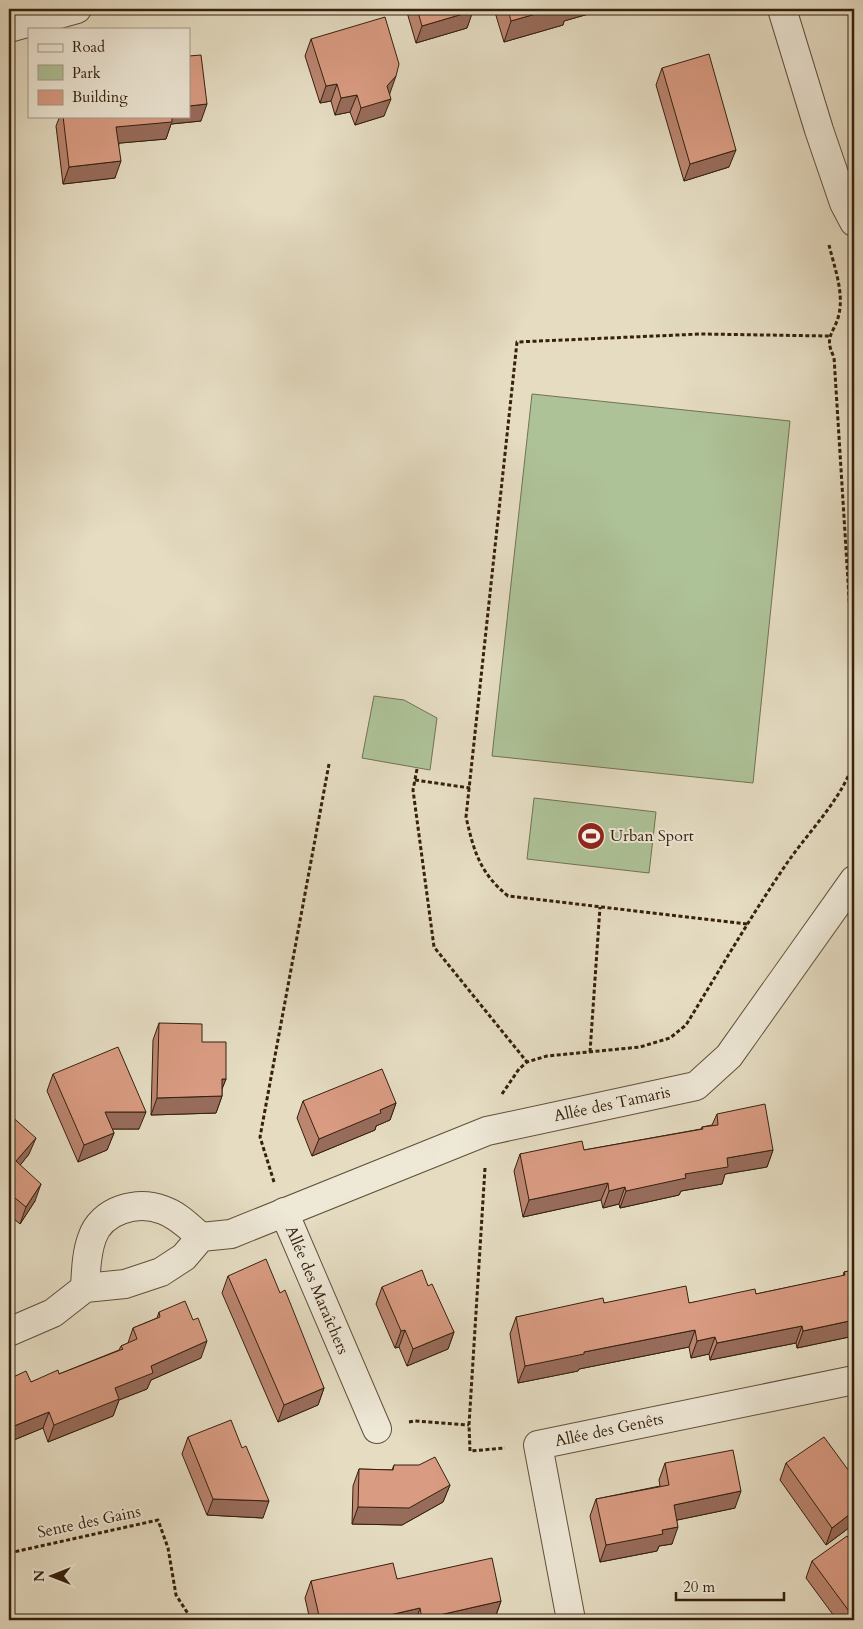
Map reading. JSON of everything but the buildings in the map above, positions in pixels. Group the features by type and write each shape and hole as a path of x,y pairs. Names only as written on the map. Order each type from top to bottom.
{"street":[{"path":"9,28 77,9"},
{"path":"782,9 819,130 844,203 854,222"},
{"name":"Allée des Tamaris","path":"284,1212 487,1131 696,1086 729,1056 854,880"},
{"path":"9,1332 53,1313 85,1288 125,1284 161,1272 184,1257 201,1237 180,1219 163,1210 142,1206 119,1210 104,1218 92,1237 86,1262 85,1288"},
{"name":"Allée des Maraîchers","path":"201,1237 231,1234 284,1212 377,1429"},
{"name":"Allée des Genêts","path":"571,1620 538,1445 854,1380"}],"path":[{"path":"828,238 841,305 839,316 830,336 830,350 834,358 854,676"},
{"path":"747,924 508,896 495,885 482,867 472,844 466,818 517,342 701,334 830,336"},
{"path":"502,1095 515,1074 527,1062 547,1056 640,1047 670,1038 686,1025 747,924 792,856 838,796 854,762"},
{"path":"284,1212 260,1137 329,764"},
{"path":"417,768 413,790 434,947 527,1062"},
{"path":"415,780 470,788"},
{"path":"590,1052 600,907"},
{"path":"487,1131 469,1425 470,1451 538,1445"},
{"path":"377,1429 415,1421 469,1425"},
{"name":"Sente des Gains","path":"9,1553 158,1520 168,1548 176,1595 192,1620"}],"green space":[{"path":"532,394 790,421 753,783 492,756"},
{"path":"374,696 404,700 437,718 430,770 362,758"},
{"name":"Urban Sport","path":"534,798 656,812 649,873 527,859"}],"place":[{"name":"Urban Sport","path":"591,836"}]}
